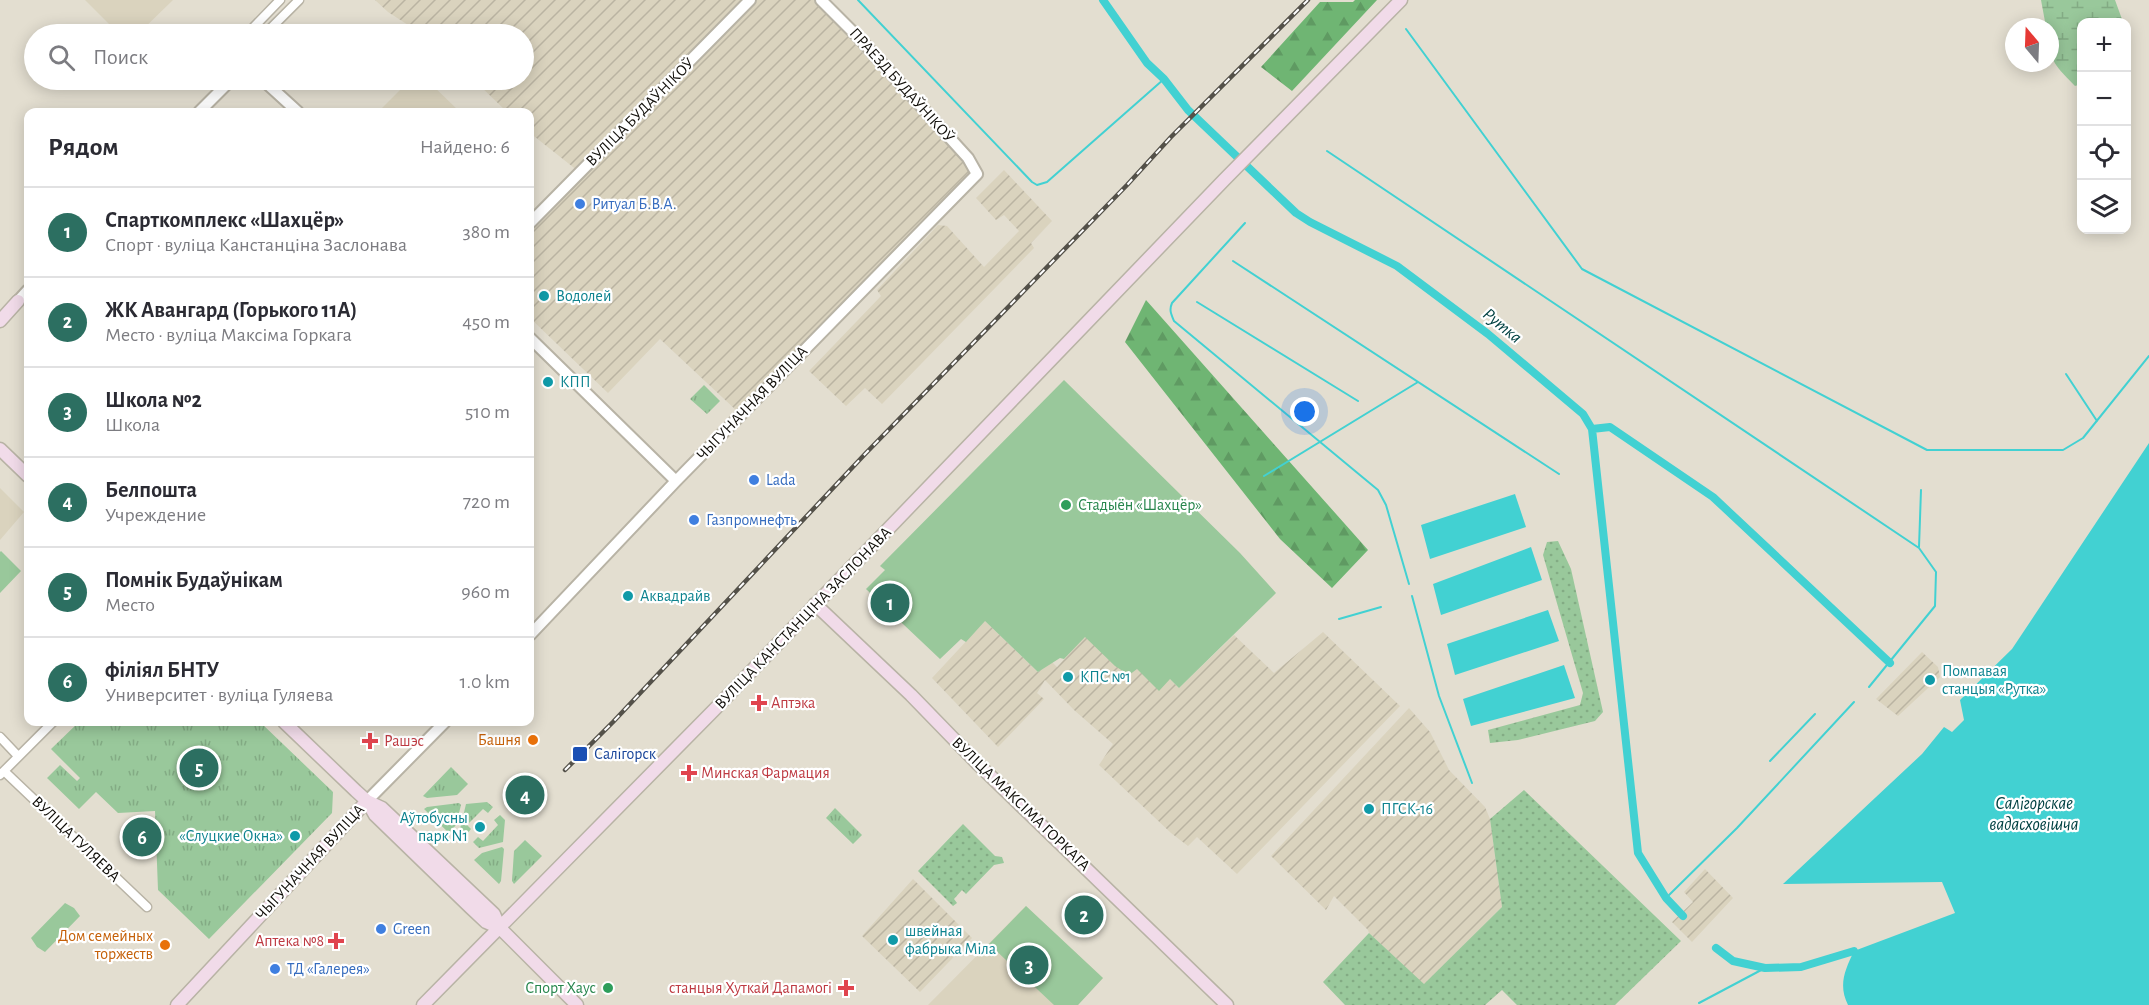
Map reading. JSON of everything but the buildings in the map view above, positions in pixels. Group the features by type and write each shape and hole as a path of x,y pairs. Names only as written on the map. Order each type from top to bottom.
{"main road":[{"name":"ВУЛІЦА КАНСТАНЦІНА ЗАСЛОНАВА","path":"423,1005 1401,0"},
{"path":"0,303 18,301"},
{"path":"0,321 18,301"},
{"path":"1,449 24,472"},
{"name":"ВУЛІЦА МАКСІМА ГОРКАГА","path":"815,604 1227,1005"},
{"path":"288,726 367,801 382,808 494,914 500,928 577,1005"},
{"name":"ЧЫГУНАЧНАЯ ВУЛІЦА","path":"177,1005 367,801"}],"street":[{"path":"257,24 280,0"},
{"path":"275,24 299,0"},
{"name":"ВУЛІЦА БУДАЎНІКОЎ","path":"534,220 750,0"},
{"name":"ПРАЕЗД БУДАЎНІКОЎ","path":"821,0 859,38 968,158 977,174"},
{"path":"203,108 221,90"},
{"path":"274,90 294,108"},
{"name":"ЧЫГУНАЧНАЯ ВУЛІЦА","path":"534,631 676,481 977,174"},
{"path":"18,301 24,294"},
{"path":"534,342 676,481"},
{"path":"2,773 49,726"},
{"name":"ЧЫГУНАЧНАЯ ВУЛІЦА","path":"367,801 441,726"},
{"path":"0,737 18,756"},
{"name":"ВУЛІЦА ГУЛЯЕВА","path":"2,773 147,908"}],"shaded area":[{"path":"85,0 173,0 148,24 109,24"},
{"path":"375,0 743,0 578,171 534,136 534,108 503,108 484,90 534,90 534,24 407,24"},
{"path":"754,0 814,0 972,171 738,412 660,339 608,393 534,322 534,226"},
{"path":"400,90 437,90 456,108 382,108"},
{"path":"1004,170 1052,221 1031,243 1034,248 882,404 865,388 846,406 809,371 881,296 877,290 938,225 947,226 984,267 1019,231 1004,215 996,220 976,198"},
{"path":"0,488 24,512 0,540"},
{"path":"985,621 1038,672 1052,662 1057,667 1085,636 1124,672 1137,669 1170,679 1179,688 1234,635 1274,673 1323,632 1400,706 1237,874 1197,837 1188,846 1171,833 1099,765 1113,744 1074,710 1045,680 1037,693 1044,699 998,747 932,678"},
{"path":"1922,652 1938,667 1940,677 1898,716 1876,699"},
{"path":"1409,708 1430,732 1449,770 1485,807 1490,819 1502,907 1424,985 1334,896 1326,910 1271,856"},
{"path":"1705,869 1733,898 1692,942 1672,922 1693,902 1684,892"},
{"path":"913,879 972,938 920,992 862,936"},
{"path":"1026,906 1103,978 1078,1005 928,1005"}],"green space":[{"path":"1355,0 1377,0 1292,91 1261,67 1320,2 1353,2"},
{"path":"2041,0 2115,0 2122,18 2077,18 2077,85 2075,86 2059,68 2059,18 2044,18"},
{"path":"1146,300 1368,550 1332,588 1280,539 1125,342"},
{"name":"Стадыён «Шахцёр»","path":"1064,380 1240,553 1276,593 1179,688 1170,679 1159,691 1137,669 1129,675 1115,666 1085,637 1064,659 1060,658 1038,672 985,621 966,642 961,639 940,659 866,589 885,570 880,566"},
{"path":"704,385 720,401 707,414 690,399"},
{"path":"1558,541 1571,569 1603,712 1595,721 1518,740 1490,743 1488,730 1580,705 1583,693 1543,555 1547,542"},
{"path":"0,552 21,571 0,593"},
{"path":"75,726 264,726 333,792 332,813 209,939 158,890 155,811 118,813 96,792 79,809 47,778 60,765 77,781 80,778 51,749"},
{"path":"451,767 468,784 457,795 427,798 423,796"},
{"path":"1524,790 1681,941 1615,1005 1517,1005 1502,990 1485,1005 1345,1005 1323,982 1369,933 1424,984 1502,907 1490,819"},
{"path":"487,802 493,807 488,813 483,809 467,825 471,829 466,835 460,829 466,804"},
{"path":"459,803 461,805 456,825 449,833 424,809 427,807"},
{"path":"835,808 862,835 853,844 826,818"},
{"path":"500,815 505,820 503,842 479,848 473,842 478,837 483,841 498,825 494,820"},
{"path":"963,824 995,856 1002,857 1004,863 994,865 966,894 962,890 954,899 957,903 953,906 918,871"},
{"path":"525,840 542,856 514,884 512,881 514,851"},
{"path":"502,847 504,849 499,884 474,860 482,853"},
{"path":"65,903 74,908 80,916 45,952 37,947 31,938"},
{"path":"1026,906 1103,978 1078,1005 1054,1005 989,944"}],"water":[{"name":"Салігорскае вадасховішча","path":"2149,443 2149,1005 1848,1005 1843,984 1854,951 1955,913 1942,882 1783,884 1922,754 1944,727 1952,732 1964,720 1960,700 2012,649"},
{"path":"1515,494 1526,527 1430,559 1421,525"},
{"path":"1531,547 1542,580 1441,615 1433,584"},
{"path":"1548,610 1559,641 1455,675 1447,644"},
{"path":"1564,665 1575,698 1471,726 1463,699"}],"waterway":[{"path":"858,0 1037,185 1047,182 1164,79"},
{"name":"Рутка","path":"1103,0 1147,63 1164,79 1188,110 1296,213 1397,266 1488,334 1583,414 1592,429 1610,427 1713,497 1890,663"},
{"path":"1406,29 1582,269 1927,450 2063,450 2083,438 2149,356"},
{"path":"1327,151 1919,548 1936,572 1935,606 1869,687"},
{"path":"1245,223 1172,303 1171,312 1174,321 1378,490 1386,505 1409,584"},
{"path":"1233,261 1559,474"},
{"path":"1197,302 1358,401"},
{"path":"2066,374 2097,421"},
{"path":"1264,476 1418,382"},
{"path":"1592,429 1638,853 1666,898 1683,916"},
{"path":"1919,547 1921,490"},
{"path":"1412,596 1439,696 1472,783"},
{"path":"1339,619 1381,607"},
{"path":"1666,898 1737,828 1854,702"},
{"path":"1770,761 1815,714"},
{"path":"1716,948 1733,961 1765,968 1801,967 1854,951"},
{"path":"1699,1003 1765,968"}],"railway":[{"path":"565,770 866,453 1171,137 1308,0"}],"place":[{"name":"Ритуал Б.В.А.","path":"580,204"},
{"name":"Водолей","path":"544,296"},
{"name":"КПП","path":"548,382"},
{"name":"Lada","path":"754,480"},
{"name":"Стадыён «Шахцёр»","path":"1066,505"},
{"name":"Газпромнефть","path":"694,520"},
{"name":"Аквадрайв","path":"628,596"},
{"name":"Спарткомплекс «Шахцёр»","path":"890,603"},
{"name":"КПС №1","path":"1068,677"},
{"name":"Помпавая станцыя «Рутка»","path":"1930,680"},
{"name":"Аптэка","path":"759,703"},
{"name":"Башня","path":"533,740"},
{"name":"Рашэс","path":"370,741"},
{"name":"Салігорск","path":"580,754"},
{"name":"Помнік Будаўнікам","path":"199,768"},
{"name":"Минская Фармация","path":"689,773"},
{"name":"Белпошта","path":"525,795"},
{"name":"ПГСК-16","path":"1369,809"},
{"name":"Аўтобусны парк N1","path":"480,827"},
{"name":"«Слуцкие Окна»","path":"295,836"},
{"name":"філіял БНТУ","path":"142,837"},
{"name":"ЖК Авангард (Горького 11А)","path":"1084,915"},
{"name":"Green","path":"381,929"},
{"name":"швейная фабрыка Міла","path":"893,940"},
{"name":"Аптека №8","path":"336,941"},
{"name":"Дом семейных торжеств","path":"165,945"},
{"name":"Школа №2","path":"1029,965"},
{"name":"ТД «Галерея»","path":"275,969"},
{"name":"Спорт Хаус","path":"608,988"},
{"name":"станцыя Хуткай Дапамогі","path":"846,988"}]}
